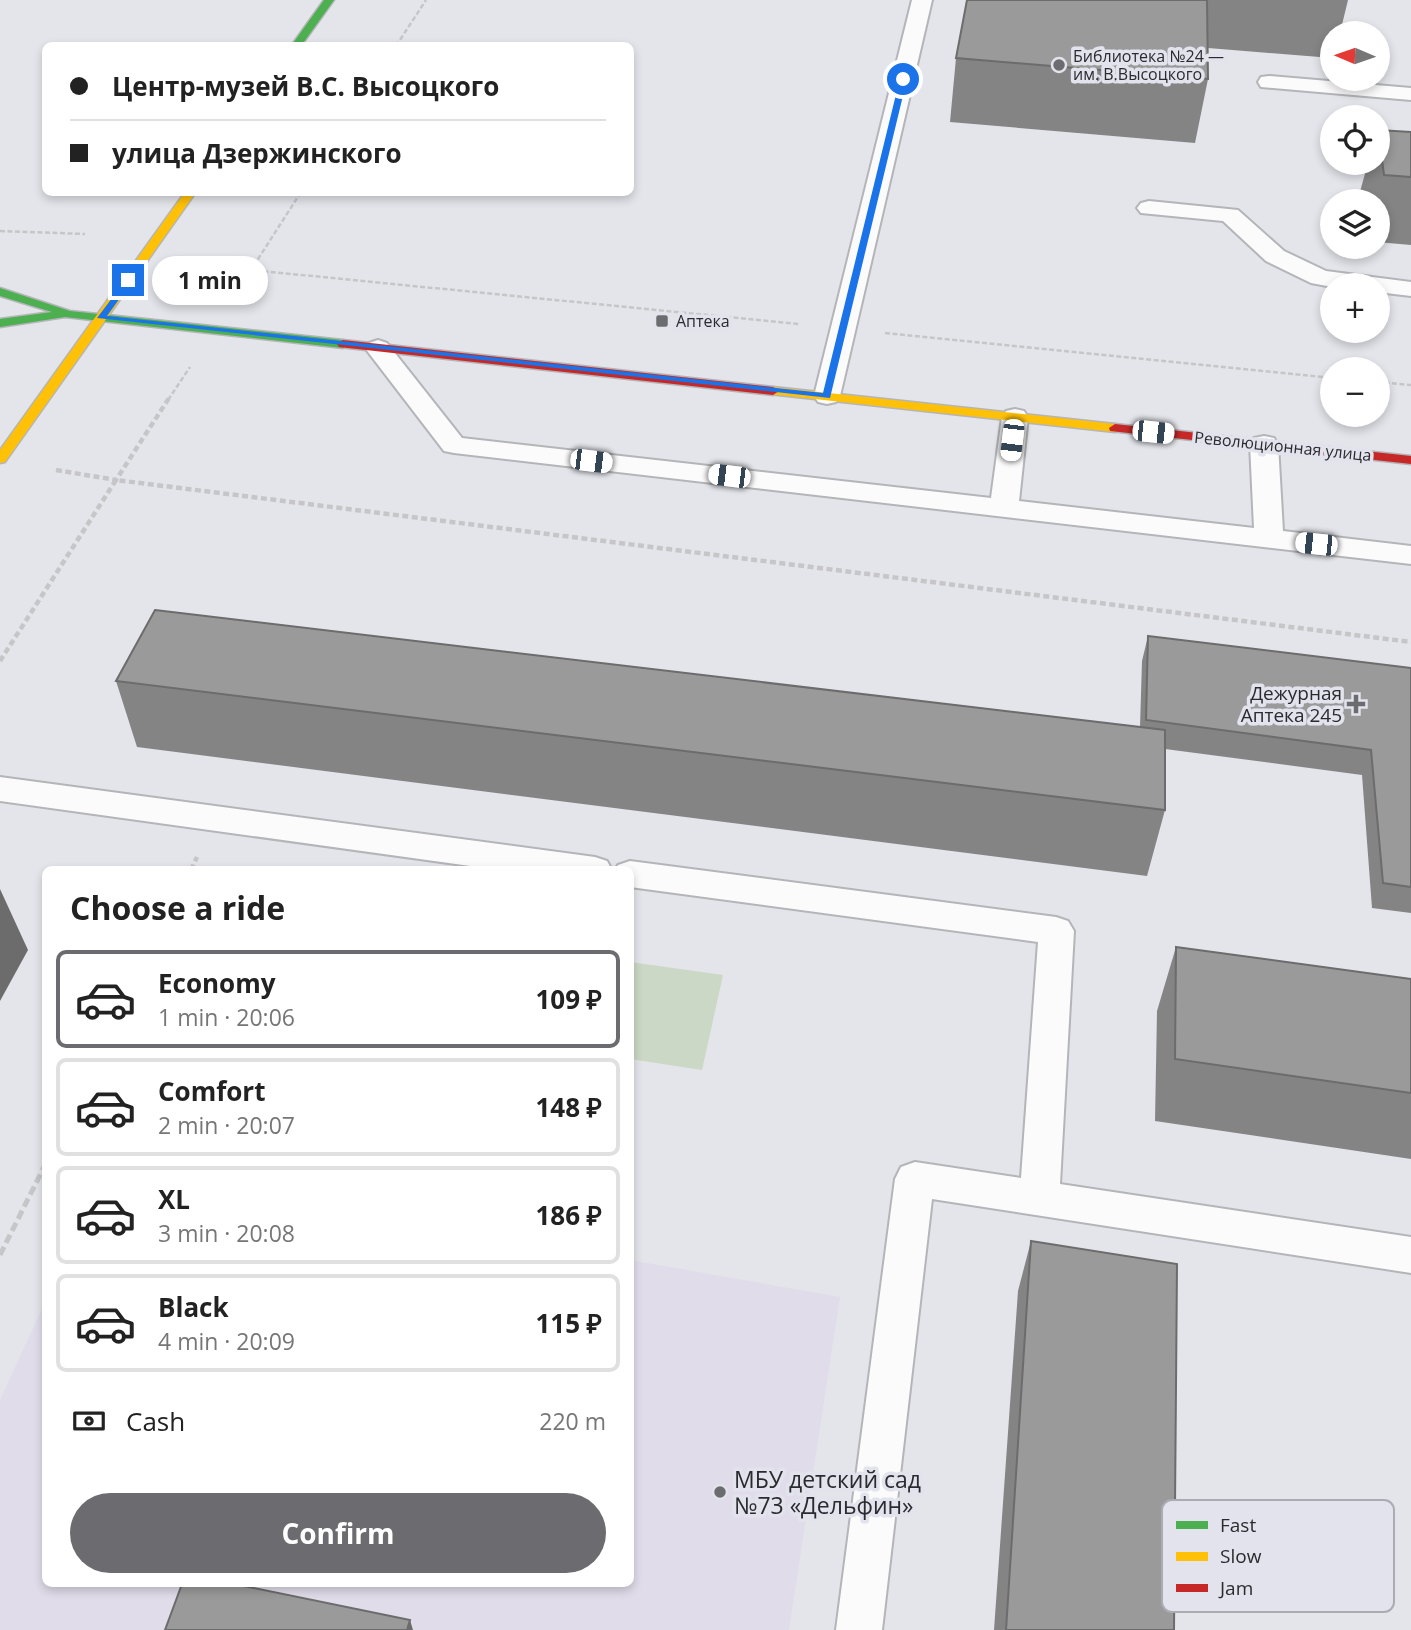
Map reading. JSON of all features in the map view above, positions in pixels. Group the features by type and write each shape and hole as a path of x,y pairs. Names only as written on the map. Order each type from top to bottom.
{"main road":[{"path":"299,42 329,0"},
{"path":"0,459 188,196"},
{"path":"0,292 69,314"},
{"path":"0,323 69,314"},
{"name":"Революционная улица","path":"69,314 1411,460"}],"lane":[{"path":"827,396 922,0"},
{"path":"1269,82 1411,94"},
{"path":"1149,208 1230,215 1275,256 1320,278 1411,289"},
{"path":"378,348 454,445 1411,555"},
{"path":"1003,508 1015,417"},
{"path":"1264,444 1269,539"},
{"path":"0,789 566,866"},
{"path":"634,875 1056,931 1039,1198"},
{"path":"859,1630 915,1179 1411,1255"}],"path":[{"path":"399,42 426,0"},
{"path":"298,196 251,270 1320,377"},
{"path":"0,231 85,234"},
{"path":"0,661 214,330"},
{"path":"1390,384 1411,386"},
{"path":"57,470 116,480 1411,642"},
{"path":"0,1255 42,1171"}],"shaded area":[{"name":"МБУ детский сад №73 «Дельфин»","path":"634,1261 840,1297 789,1630 0,1630 0,1400 42,1309 42,1587 634,1587"}],"green space":[{"path":"634,963 723,975 702,1070 634,1060"}],"building":[{"path":"967,0 1207,0 1208,79 956,58"},
{"path":"1390,131 1411,132 1411,177 1384,175 1390,175"},
{"path":"155,610 1165,730 1165,810 116,681"},
{"path":"1148,636 1411,668 1411,887 1383,883 1371,750 1146,720"},
{"path":"1176,947 1411,979 1411,1093 1175,1059"},
{"path":"1031,1241 1177,1264 1175,1500 1162,1500 1162,1612 1174,1612 1174,1630 1006,1630"},
{"path":"181,1587 249,1587 410,1620 407,1630 165,1630"}],"traffic: fast":[{"path":"299,42 329,0"},
{"path":"0,292 69,314 343,344"},
{"path":"0,323 60,315"}],"traffic: slow":[{"path":"0,459 188,196"},
{"path":"773,391 1115,428"}],"traffic: jam":[{"path":"343,344 773,391"},
{"path":"1115,428 1411,460"}],"place":[{"name":"Библиотека №24 — им. В.Высоцкого","path":"1059,65"},
{"name":"Аптека","path":"662,321"},
{"name":"Дежурная Аптека 245","path":"1356,704"},
{"name":"МБУ детский сад №73 «Дельфин»","path":"720,1492"}],"route":[{"path":"128,280 101,318 827,396 903,79"}]}
